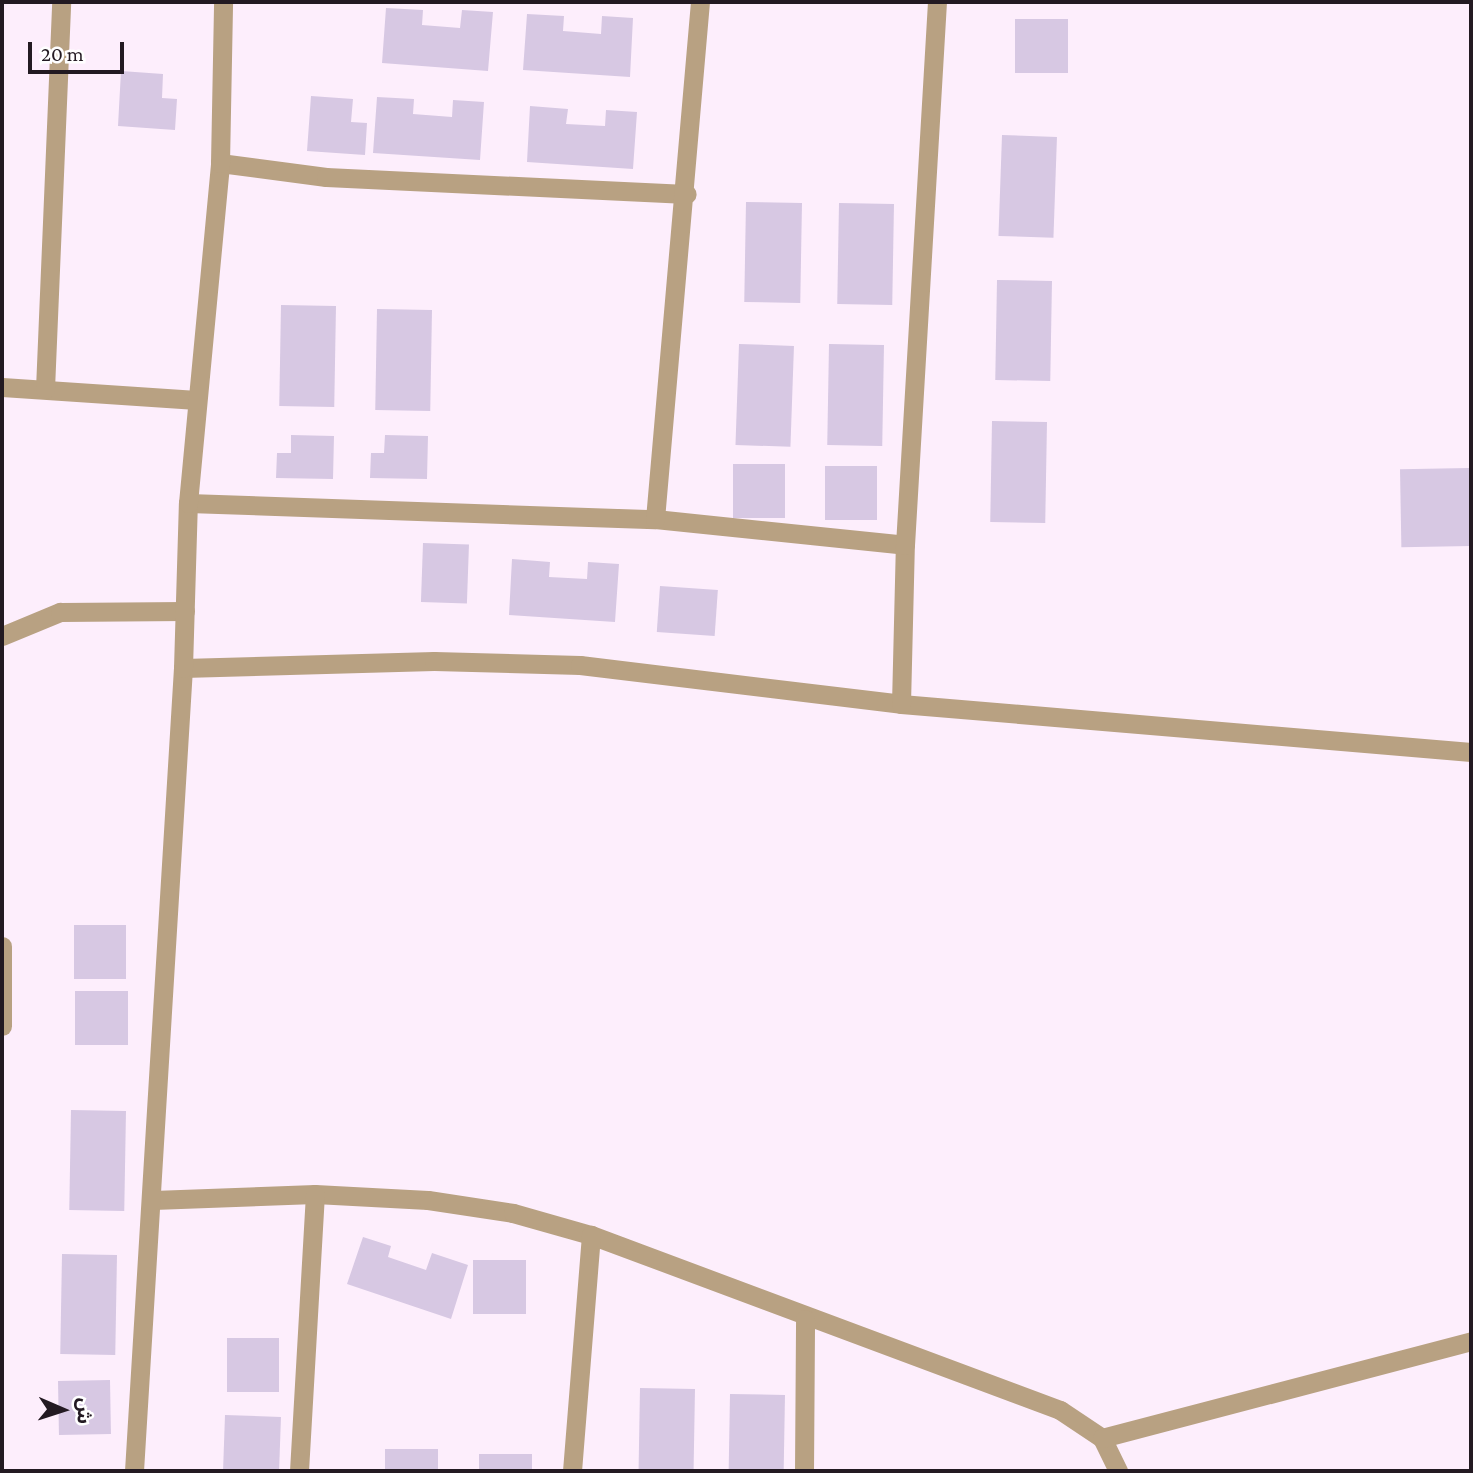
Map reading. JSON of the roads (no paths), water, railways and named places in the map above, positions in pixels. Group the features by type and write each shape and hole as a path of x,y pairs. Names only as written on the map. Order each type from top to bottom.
{"street":[{"path":"45,389 61,2"},
{"path":"134,1471 153,1200 183,668 188,503 220,163 223,2"},
{"path":"655,519 687,194 700,2"},
{"path":"901,704 905,545 937,2"},
{"path":"220,163 326,177 687,194"},
{"path":"2,387 197,401"},
{"path":"188,503 655,519 905,545"},
{"path":"2,636 60,612 185,611"},
{"path":"183,668 434,661 580,665 901,704 1471,752"},
{"path":"2,946 2,1026"},
{"path":"153,1200 315,1194 468,1204 590,1235 805,1319 1016,1392 1060,1410 1102,1438 1118,1471"},
{"path":"299,1471 315,1194"},
{"path":"572,1471 590,1235"},
{"path":"804,1471 805,1319"},
{"path":"1102,1438 1471,1341"}]}
